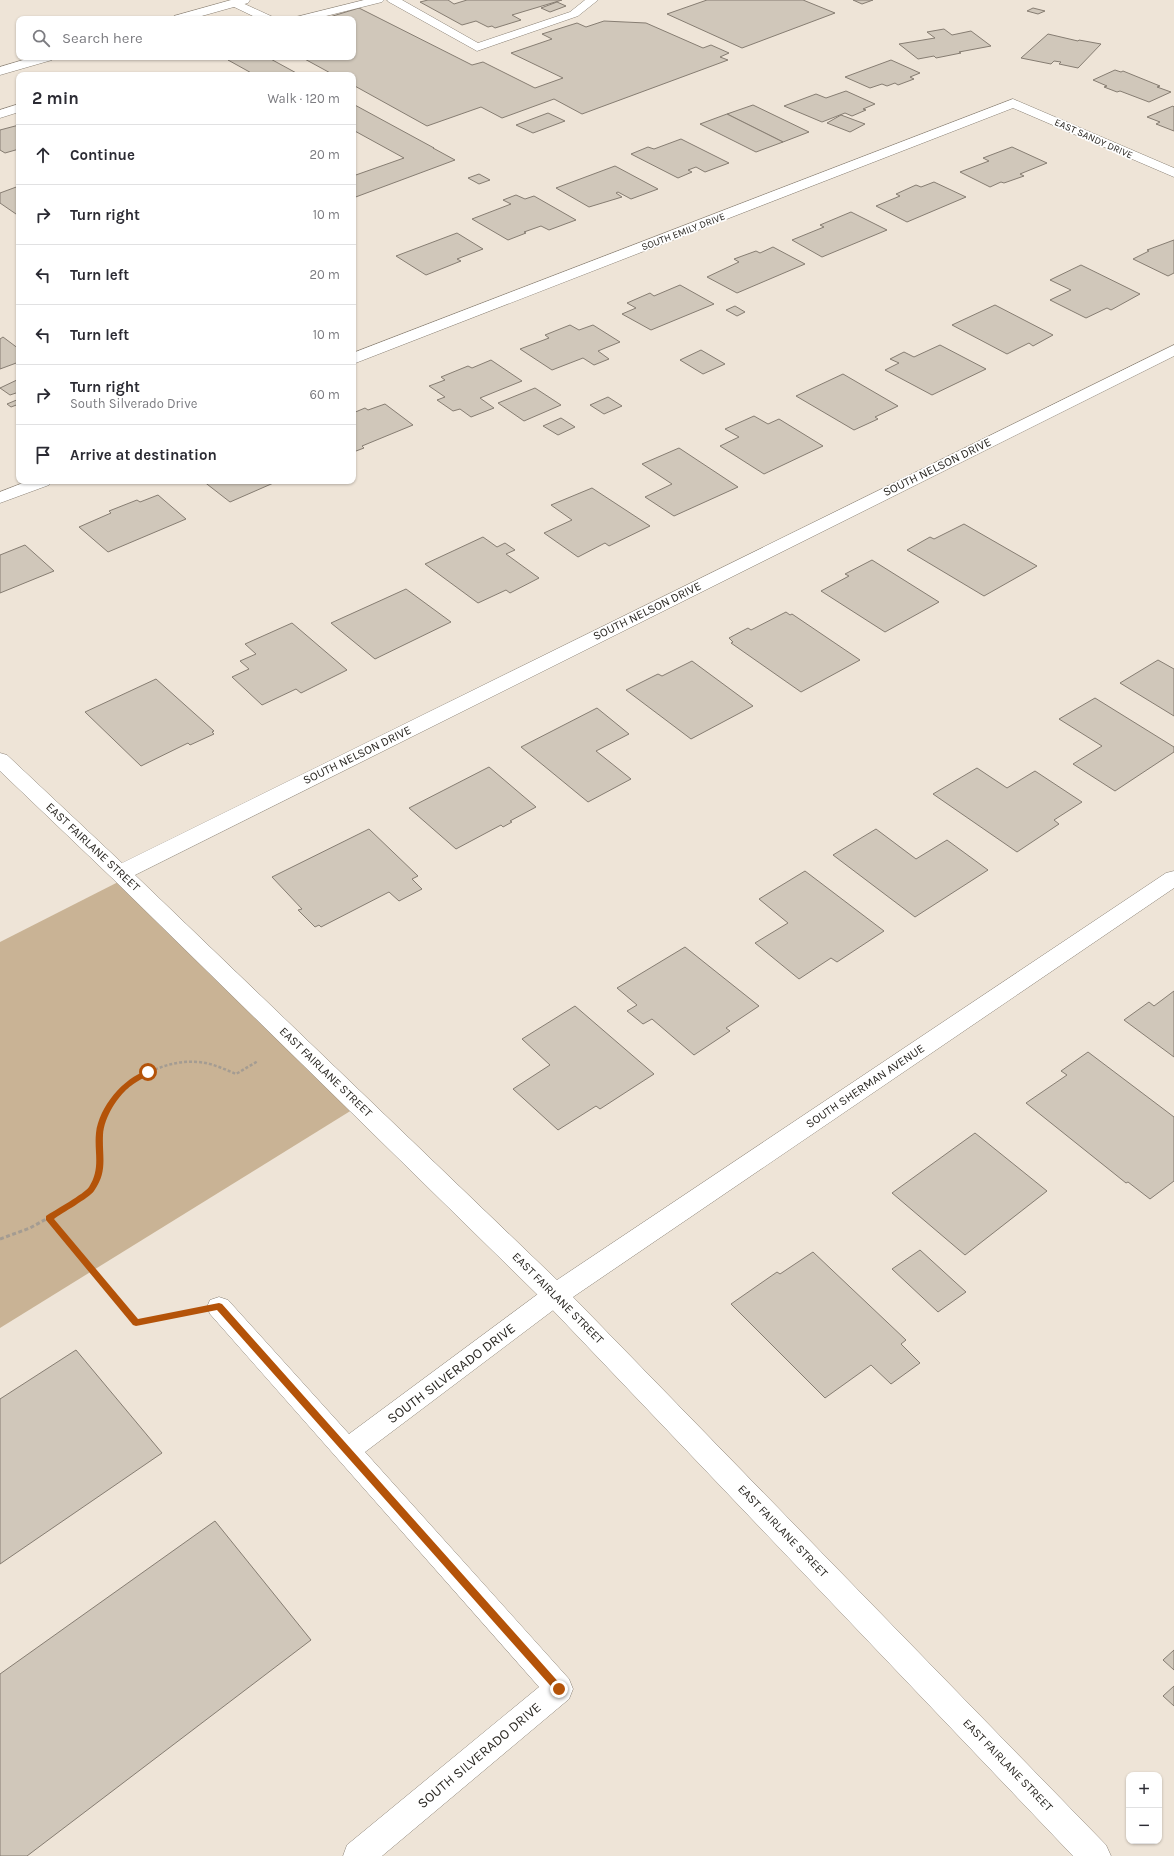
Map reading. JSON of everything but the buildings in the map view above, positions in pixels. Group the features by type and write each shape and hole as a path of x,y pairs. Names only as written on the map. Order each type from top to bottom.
{"street":[{"path":"188,16 239,1"},
{"path":"0,71 37,60"},
{"name":"EAST SANDY DRIVE","path":"1013,103 1174,173"},
{"name":"SOUTH EMILY DRIVE","path":"356,358 1013,103"},
{"name":"SOUTH NELSON DRIVE","path":"120,873 1174,350"},
{"path":"0,498 35,484"},
{"name":"EAST FAIRLANE STREET","path":"0,760 120,873 556,1295 1095,1856"},
{"name":"SOUTH SHERMAN AVENUE","path":"556,1295 1174,878"}],"lane":[{"path":"312,16 378,0"},
{"path":"393,0 477,47 574,14 592,0"},
{"path":"239,1 264,16"},
{"name":"SOUTH SILVERADO DRIVE","path":"347,1451 556,1295"},
{"name":"SOUTH SILVERADO DRIVE","path":"219,1307 559,1689 358,1856"}],"path":[{"path":"0,1239 49,1218 91,1191 101,1164 99,1134 103,1120 113,1101 128,1084 148,1072 170,1065 193,1062 217,1066 236,1074 293,1040"},
{"path":"49,1218 136,1322 219,1307"}],"shaded area":[{"path":"126,878 360,1105 0,1328 0,942"}],"route":[{"path":"148,1072 128,1084 113,1101 103,1120 99,1134 101,1164 91,1191 49,1218 136,1322 219,1307 559,1689"}]}
